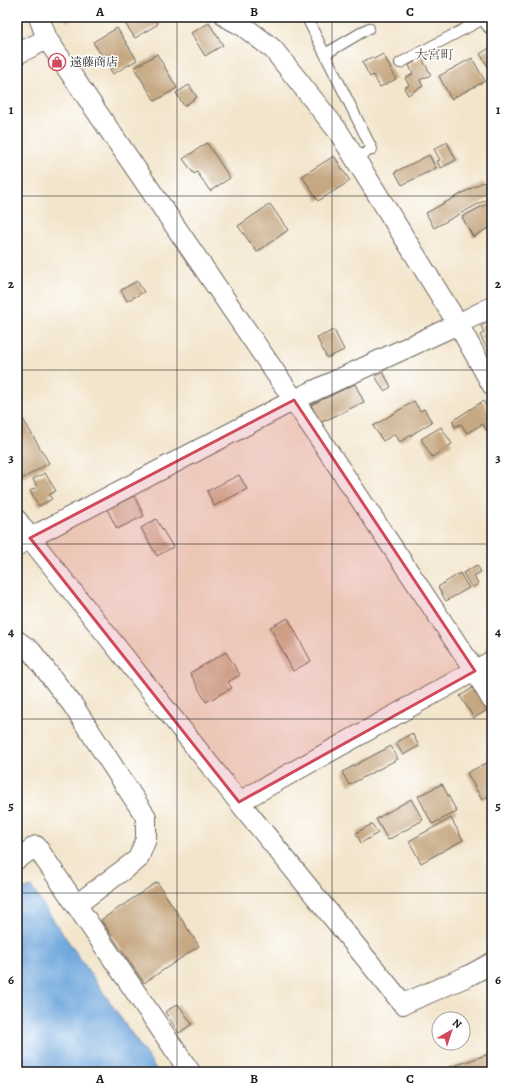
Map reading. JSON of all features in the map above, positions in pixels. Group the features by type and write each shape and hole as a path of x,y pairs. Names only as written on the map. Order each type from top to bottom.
{"street":[{"path":"39,17 47,40 294,400 475,671 492,700"},
{"path":"226,17 243,26 273,49 338,131 458,324 492,385"},
{"path":"487,17 492,24"},
{"path":"17,54 47,40"},
{"path":"23,542 294,400 492,307"},
{"path":"17,520 23,542 239,802 403,1004 468,976 492,963"},
{"path":"17,640 31,651 72,704 146,817 146,839 138,859 76,905"},
{"path":"239,802 492,661"},
{"path":"17,859 36,846 190,1072"}],"lane":[{"path":"400,63 487,17"},
{"path":"307,18 372,149 355,159"},
{"path":"325,54 369,28"}],"highlighted area":[{"path":"294,400 475,671 239,802 30,538"}],"water":[{"path":"31,887 158,1072 17,1072 17,892"}],"building":[{"path":"64,17 76,17 67,22"},
{"path":"133,17 153,17 158,24 135,38 124,22"},
{"path":"209,23 223,45 205,56 191,33"},
{"path":"117,28 137,60 113,74 93,42"},
{"path":"491,47 492,70 491,71 480,54"},
{"path":"157,54 177,88 155,101 134,68"},
{"path":"383,54 396,79 380,87 373,75 370,77 362,62 372,57 374,59"},
{"path":"422,58 431,75 420,80 423,86 408,95 404,88 409,85 405,78 413,74 409,65"},
{"path":"472,58 485,81 451,99 439,76"},
{"path":"189,85 197,97 184,106 176,93"},
{"path":"447,142 456,160 441,168 437,161 440,160 434,149"},
{"path":"207,143 230,178 210,191 197,172 194,174 183,159"},
{"path":"429,155 436,168 402,185 395,172"},
{"path":"334,156 350,181 318,201 302,176"},
{"path":"483,182 491,197 434,228 426,213"},
{"path":"492,201 492,226 473,237 462,217"},
{"path":"270,204 288,230 257,252 238,226"},
{"path":"137,281 144,292 127,301 121,290"},
{"path":"492,320 492,349 488,351 480,335 484,333 481,326"},
{"path":"334,330 344,350 327,358 317,338"},
{"path":"383,372 391,387 384,391 375,376"},
{"path":"355,384 364,402 320,423 311,405"},
{"path":"414,401 420,411 424,409 432,422 400,442 395,434 383,441 373,426"},
{"path":"483,401 492,416 492,428 487,431 483,424 467,433 461,424 455,427 452,421"},
{"path":"17,409 49,463 17,482"},
{"path":"441,427 452,444 432,457 421,439"},
{"path":"45,473 56,491 49,495 52,499 39,506 30,491 37,487 33,479"},
{"path":"239,475 247,489 214,506 207,491"},
{"path":"134,496 144,516 117,529 107,509"},
{"path":"156,519 173,547 157,556 141,528"},
{"path":"477,565 481,572 474,576 478,584 472,588 463,573"},
{"path":"460,573 469,588 446,601 438,587"},
{"path":"288,618 311,661 293,671 270,627"},
{"path":"226,652 240,675 228,682 232,688 206,702 190,673"},
{"path":"474,687 489,709 474,718 460,696"},
{"path":"412,733 419,746 403,755 396,743"},
{"path":"391,746 398,759 349,785 342,772"},
{"path":"492,760 492,794 482,800 467,773"},
{"path":"442,784 457,812 432,824 418,796"},
{"path":"411,799 423,820 388,840 376,819"},
{"path":"451,818 463,840 421,863 409,841"},
{"path":"372,824 378,833 361,843 356,833"},
{"path":"157,882 199,946 144,983 101,920"},
{"path":"178,1004 192,1024 179,1033 165,1012"},
{"path":"492,1053 492,1072 436,1072"}],"place":[{"name":"遠藤商店","path":"57,62"}],"district":[{"name":"大宮町","path":"434,54"}]}
